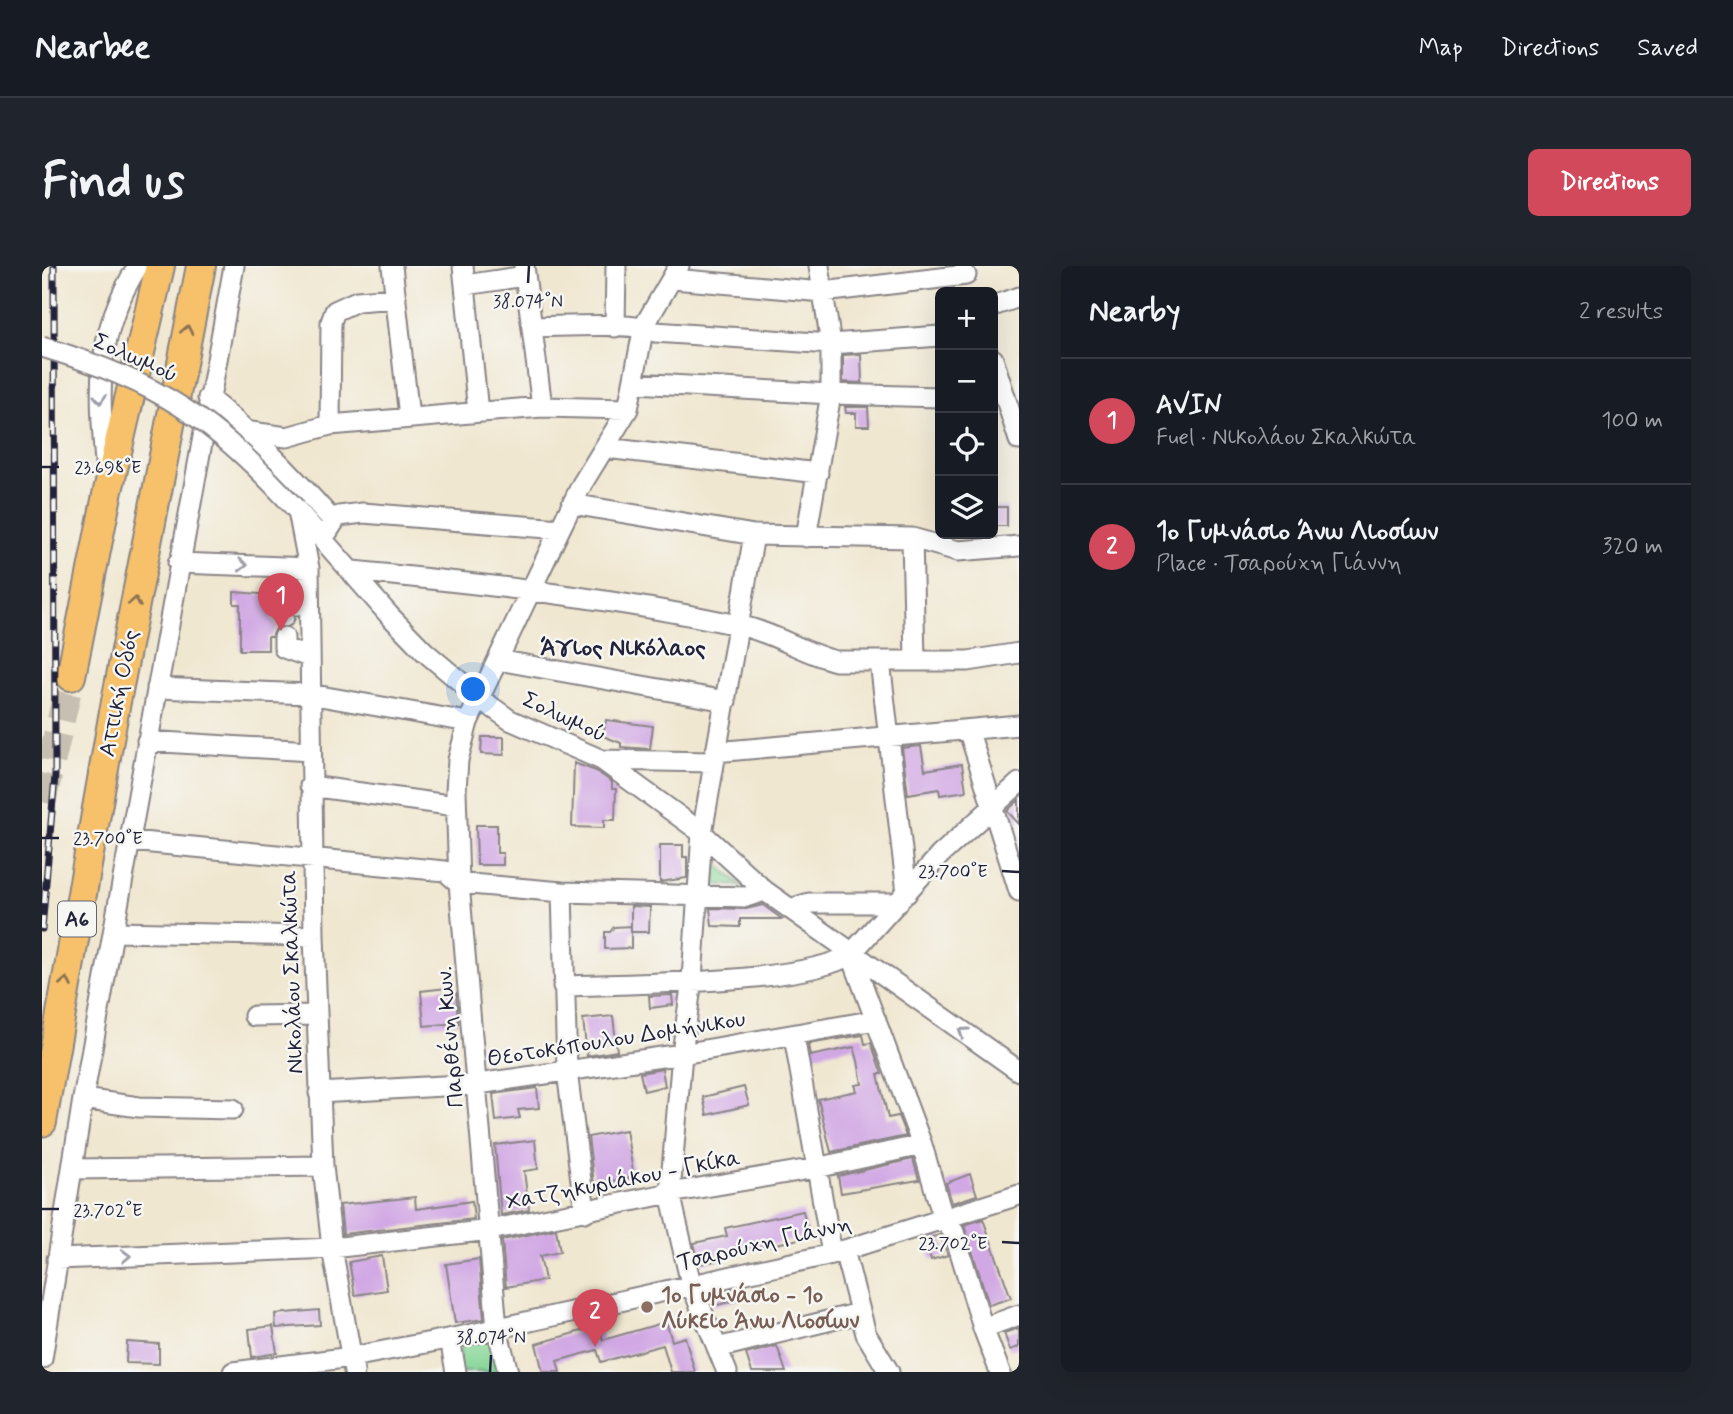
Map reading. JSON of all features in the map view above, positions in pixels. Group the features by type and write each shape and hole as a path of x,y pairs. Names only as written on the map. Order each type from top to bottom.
{"highway":[{"path":"71,676 107,495 160,266"},
{"name":"Αττική Οδός","path":"42,1122 115,704 201,266"}],"street":[{"path":"107,495 100,398 101,359 115,307 138,266"},
{"path":"42,1359 83,1099 131,841 178,563 234,266"},
{"path":"392,266 409,418"},
{"path":"615,327 616,266"},
{"path":"806,537 831,394 831,344 819,266"},
{"path":"478,412 464,275 524,271 542,407"},
{"path":"644,326 676,272 822,292 966,278"},
{"path":"998,304 1019,297"},
{"path":"330,425 331,322 335,311 357,301 396,298"},
{"path":"532,327 644,326 655,332 831,344 935,336"},
{"name":"Παρθένη Κων.","path":"508,1372 497,1329 459,883 456,806 458,760 468,722 482,700 572,503 628,409 644,326"},
{"name":"Σολωμού","path":"42,347 84,359 168,396 225,438 296,509 328,531 353,571 425,652 482,700 510,720 603,760 702,833 765,891 1019,1071"},
{"path":"998,374 1019,440"},
{"path":"635,383 935,397"},
{"path":"208,398 251,432 288,469 328,531 339,516 363,513 560,529"},
{"path":"251,432 288,437 330,425 478,412 542,407 628,409"},
{"path":"288,469 289,447 305,432"},
{"path":"606,448 818,474"},
{"path":"572,503 754,535 912,538 958,551 1019,546"},
{"name":"Νικολάου Σκαλκώτα","path":"296,509 305,537 305,557 309,568 310,786 323,1166 332,1248 353,1365"},
{"name":"Νικολάου Σκαλκώτα","path":"309,568 328,531"},
{"path":"727,1372 691,1284 670,1193 682,1054 692,979 702,833 754,535"},
{"path":"912,538 915,660"},
{"path":"178,563 309,568"},
{"path":"353,571 533,590 739,626 775,635 827,659 968,661 1019,653"},
{"path":"284,617 284,608 309,602"},
{"path":"284,637 284,648 309,657"},
{"path":"498,660 726,701"},
{"path":"880,661 903,898"},
{"path":"157,688 309,694 468,722"},
{"path":"603,760 714,757 1019,725"},
{"path":"969,732 1019,891"},
{"path":"147,741 310,751"},
{"path":"563,986 762,976 838,962 851,954 940,855 1019,783"},
{"path":"310,786 456,806"},
{"path":"131,841 445,871 459,883 562,892 747,897 765,891"},
{"path":"562,892 567,1071 585,1212"},
{"path":"790,909 809,903 903,898"},
{"path":"114,932 314,936"},
{"path":"851,954 922,1145 944,1222 954,1232 994,1370"},
{"path":"254,1016 317,1015"},
{"name":"Θεοτοκόπουλου Δομήνικου","path":"319,1093 478,1084 682,1054 876,1020"},
{"path":"793,1036 816,1168 838,1252 866,1334 889,1372"},
{"path":"83,1099 139,1107 233,1109"},
{"name":"Χατζηκυριάκου - Γκίκα","path":"57,1259 332,1248 489,1230 670,1193 816,1168 922,1145"},
{"path":"72,1169 323,1166"},
{"name":"Τσαρούχη Γιάννη","path":"233,1372 353,1365 450,1339 838,1252 944,1222 1019,1195"},
{"path":"717,1348 860,1313"},
{"path":"983,1328 1019,1315"},
{"path":"450,1339 456,1372"}],"green space":[{"path":"709,857 742,886 707,884"},
{"path":"497,1329 508,1372 456,1372 463,1336"}],"building":[{"path":"861,354 862,383 843,382 843,355"},
{"path":"845,407 868,407 869,426 856,426 856,413 846,413"},
{"path":"998,507 1007,507 1007,526 998,526"},
{"path":"234,592 273,595 272,618 277,627 272,637 268,637 268,650 240,650 240,604 234,604"},
{"path":"606,720 653,726 650,749 621,747 621,743 603,736"},
{"path":"482,737 504,737 504,755 481,754"},
{"path":"921,746 925,770 962,764 966,791 940,795 939,789 908,794 902,748"},
{"path":"574,763 596,771 612,782 612,789 616,789 615,820 604,820 604,828 572,827"},
{"path":"1019,800 1019,824 1007,811"},
{"path":"476,825 497,825 497,853 503,853 503,865 477,865"},
{"path":"660,845 683,845 683,857 687,857 687,878 660,882"},
{"path":"763,905 782,919 740,919 740,927 712,926 710,908 746,909"},
{"path":"631,906 650,907 649,932 631,932"},
{"path":"631,926 631,948 605,949 605,932 610,932 614,927"},
{"path":"447,988 449,993 456,993 458,1023 424,1026 421,991"},
{"path":"672,995 673,1005 650,1008 649,996"},
{"path":"613,1016 617,1051 587,1056 583,1019"},
{"path":"863,1035 865,1044 871,1043 882,1074 878,1074 888,1118 898,1116 906,1136 831,1152 818,1099 857,1091 855,1085 862,1084 858,1061 854,1047 810,1056 808,1044"},
{"path":"662,1069 665,1086 644,1091 640,1073"},
{"path":"744,1087 749,1105 707,1115 703,1097"},
{"path":"537,1088 539,1108 518,1110 520,1118 496,1121 493,1094"},
{"path":"626,1130 634,1177 594,1184 588,1137"},
{"path":"535,1140 538,1169 524,1171 529,1210 501,1215 495,1145"},
{"path":"913,1159 919,1180 841,1193 838,1176"},
{"path":"970,1174 977,1195 952,1203 946,1183"},
{"path":"415,1197 416,1209 472,1201 474,1219 343,1234 340,1205"},
{"path":"803,1211 809,1237 719,1256 720,1260 699,1264 694,1243 727,1236 725,1228"},
{"path":"983,1219 1011,1298 989,1305 964,1225"},
{"path":"556,1229 560,1252 540,1256 545,1280 506,1287 502,1240"},
{"path":"940,1235 948,1255 931,1260 925,1239"},
{"path":"382,1256 387,1290 355,1295 349,1262"},
{"path":"479,1259 484,1319 455,1323 446,1264"},
{"path":"736,1288 739,1300 713,1306 709,1294"},
{"path":"319,1310 320,1325 276,1328 275,1314"},
{"path":"666,1322 672,1341 685,1337 695,1372 671,1372 663,1345 601,1362 597,1350 557,1361 560,1372 543,1372 536,1344 599,1326 603,1340"},
{"path":"273,1326 277,1353 252,1357 249,1329"},
{"path":"1019,1328 1019,1347 1010,1350 1004,1333"},
{"path":"127,1342 159,1344 159,1364 126,1363"},
{"path":"777,1346 786,1372 752,1372 746,1354"}],"tunnel":[{"path":"42,802 71,676"}],"railway":[{"path":"42,929 55,776 54,266"}],"place":[{"name":"AVIN","path":"281,631"},
{"name":"1ο Γυμνάσιο - 1ο Λύκειο Άνω Λιοσίων","path":"647,1307"},
{"name":"1ο Γυμνάσιο Άνω Λιοσίων","path":"595,1347"}],"district":[{"name":"Άγιος Νικόλαος","path":"623,647"}]}
